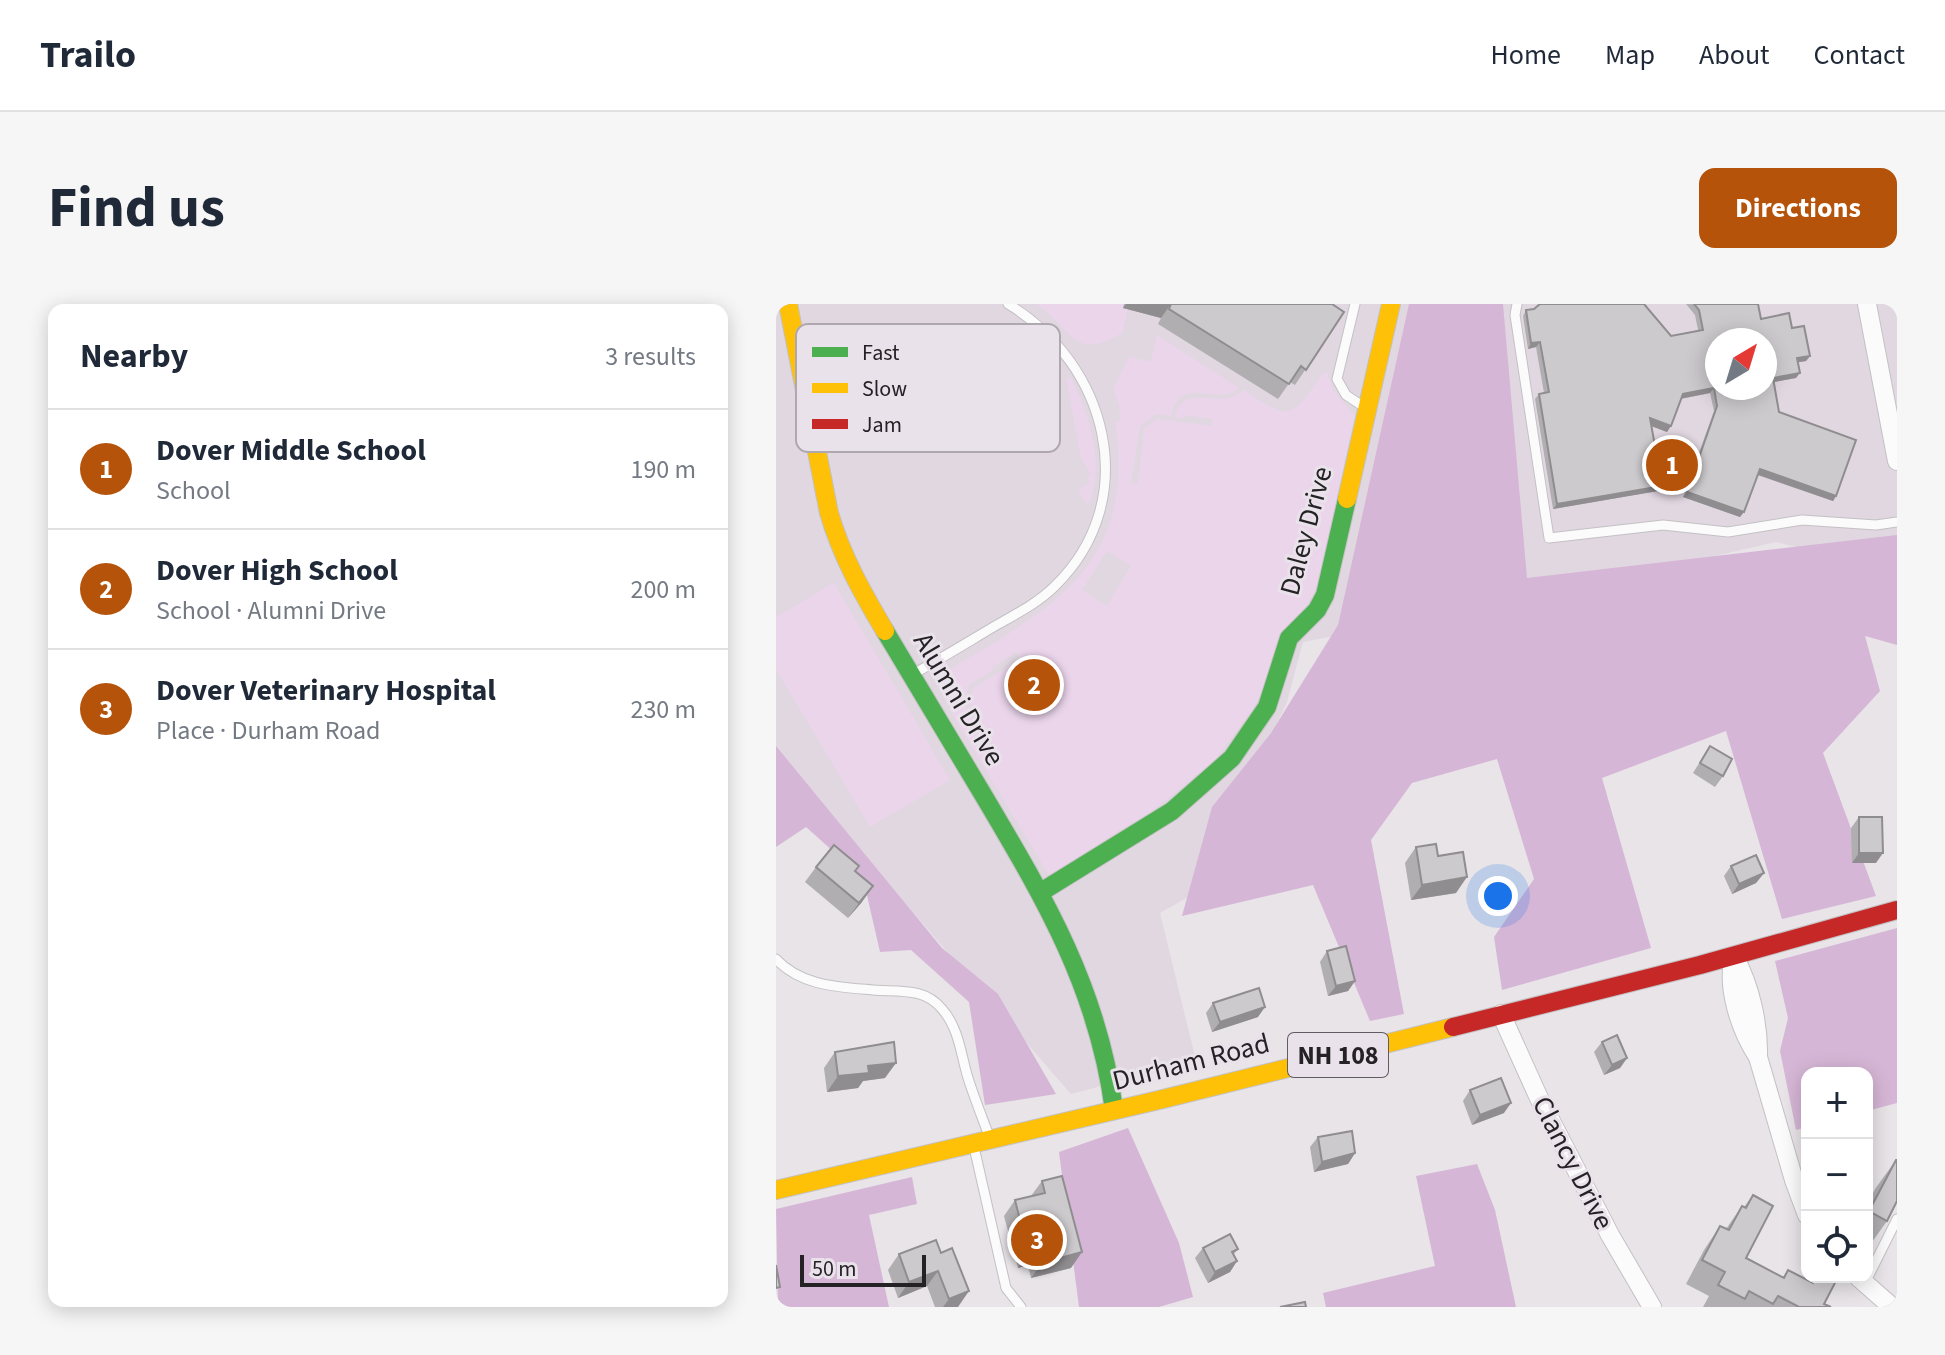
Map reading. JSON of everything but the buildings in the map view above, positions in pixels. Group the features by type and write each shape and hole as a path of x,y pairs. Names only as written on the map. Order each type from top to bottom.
{"street":[{"name":"Alumni Drive","path":"788,304 796,345"},
{"name":"Daley Drive","path":"1041,892 1172,811 1217,774 1246,741 1273,692 1289,638 1317,610 1325,595 1391,304"},
{"path":"1867,304 1897,458"},
{"name":"Alumni Drive","path":"817,452 829,513 851,574 1041,892 1078,967 1111,1080 1114,1110"},
{"name":"Durham Road","path":"776,1190 1114,1110 1734,956 1897,910"},
{"path":"1734,956 1741,970 1759,1035 1758,1057 1806,1211"},
{"name":"Clancy Drive","path":"1501,1014 1559,1138 1652,1307"},
{"path":"1864,1283 1884,1304"}],"lane":[{"path":"1008,304 1036,324"},
{"path":"1355,304 1337,379 1346,395 1366,409"},
{"path":"1517,304 1515,315 1549,538 1663,525 1728,532 1802,520 1876,525 1897,522"},
{"path":"912,675 1047,593 1075,563 1099,514 1104,492 1102,427 1090,393 1060,348"},
{"path":"776,959 796,977 815,983 901,990 933,1000 943,1009 959,1041 968,1077 1006,1288 1021,1307"},
{"path":"1873,1260 1897,1219"}],"shaded area":[{"path":"776,304 1897,304 1897,571 1776,542 1528,599 1303,642 1287,702 1273,732 1343,809 1160,913 1196,1061 1071,1094 776,755"},
{"path":"1037,304 1124,304 1123,308 1128,310 1122,333 1093,344 1075,339"},
{"path":"1409,304 1503,304 1527,578 1897,535 1897,645 1865,636 1880,691 1823,753 1876,896 1782,919 1726,731 1602,778 1651,948 1502,990 1494,937 1534,879 1497,759 1412,783 1371,840 1404,1014 1370,1021 1313,885 1182,916 1212,807 1271,733 1338,625"},
{"path":"1157,335 1239,388 1221,395 1192,393 1183,396 1176,403 1171,416 1156,414 1140,426 1131,483 1138,484 1144,428 1158,419 1212,426 1212,419 1185,415 1183,419 1175,417 1179,406 1186,400 1225,398 1243,390 1271,407 1288,411 1303,401 1327,372 1333,390 1354,416 1319,582 1254,707 1215,760 1154,809 1049,875 949,709 963,701 991,753 997,750 969,702 973,688 1021,659 1016,652 969,685 966,694 947,705 940,682 945,672 1052,603 1079,577 1099,548 1113,513 1118,471 1115,422 1120,421 1119,405 1113,389 1129,357 1151,362","holes":["1107,551 1131,566 1107,606 1082,590"]},
{"path":"1071,378 1084,407 1093,440 1095,474 1088,505 1078,490 1090,483 1087,478 1091,475 1081,458 1066,379"},
{"path":"834,583 950,780 870,827 776,669 776,617"},
{"path":"776,746 942,948 998,994 1056,1094 985,1105 969,1002 911,950 880,952 863,878 806,827 776,847"},
{"path":"1897,928 1897,1103 1873,1109 1873,1067 1801,1067 1801,1129 1796,1130 1780,1051 1788,1018 1775,961"},
{"path":"1128,1128 1179,1243 1193,1297 1159,1307 1079,1307 1059,1152"},
{"path":"1477,1164 1495,1210 1516,1307 1326,1307 1323,1293 1435,1266 1416,1176"},
{"path":"912,1177 917,1204 869,1215 889,1307 778,1307 776,1209"}],"traffic: fast":[{"path":"1041,892 1172,811 1232,758 1267,707 1289,638 1317,610 1325,595 1347,499"},
{"path":"885,631 1007,836 1066,947 1096,1025 1114,1110"}],"traffic: slow":[{"path":"788,304 796,345"},
{"path":"1347,499 1391,304"},
{"path":"817,452 834,529 846,559 885,631"},
{"path":"776,1190 1453,1027"}],"traffic: jam":[{"path":"1453,1027 1700,965 1897,910"}],"place":[{"name":"Dover Middle School","path":"1672,465"},
{"name":"Dover High School","path":"1034,685"},
{"name":"Dover Veterinary Hospital","path":"1037,1240"}]}
